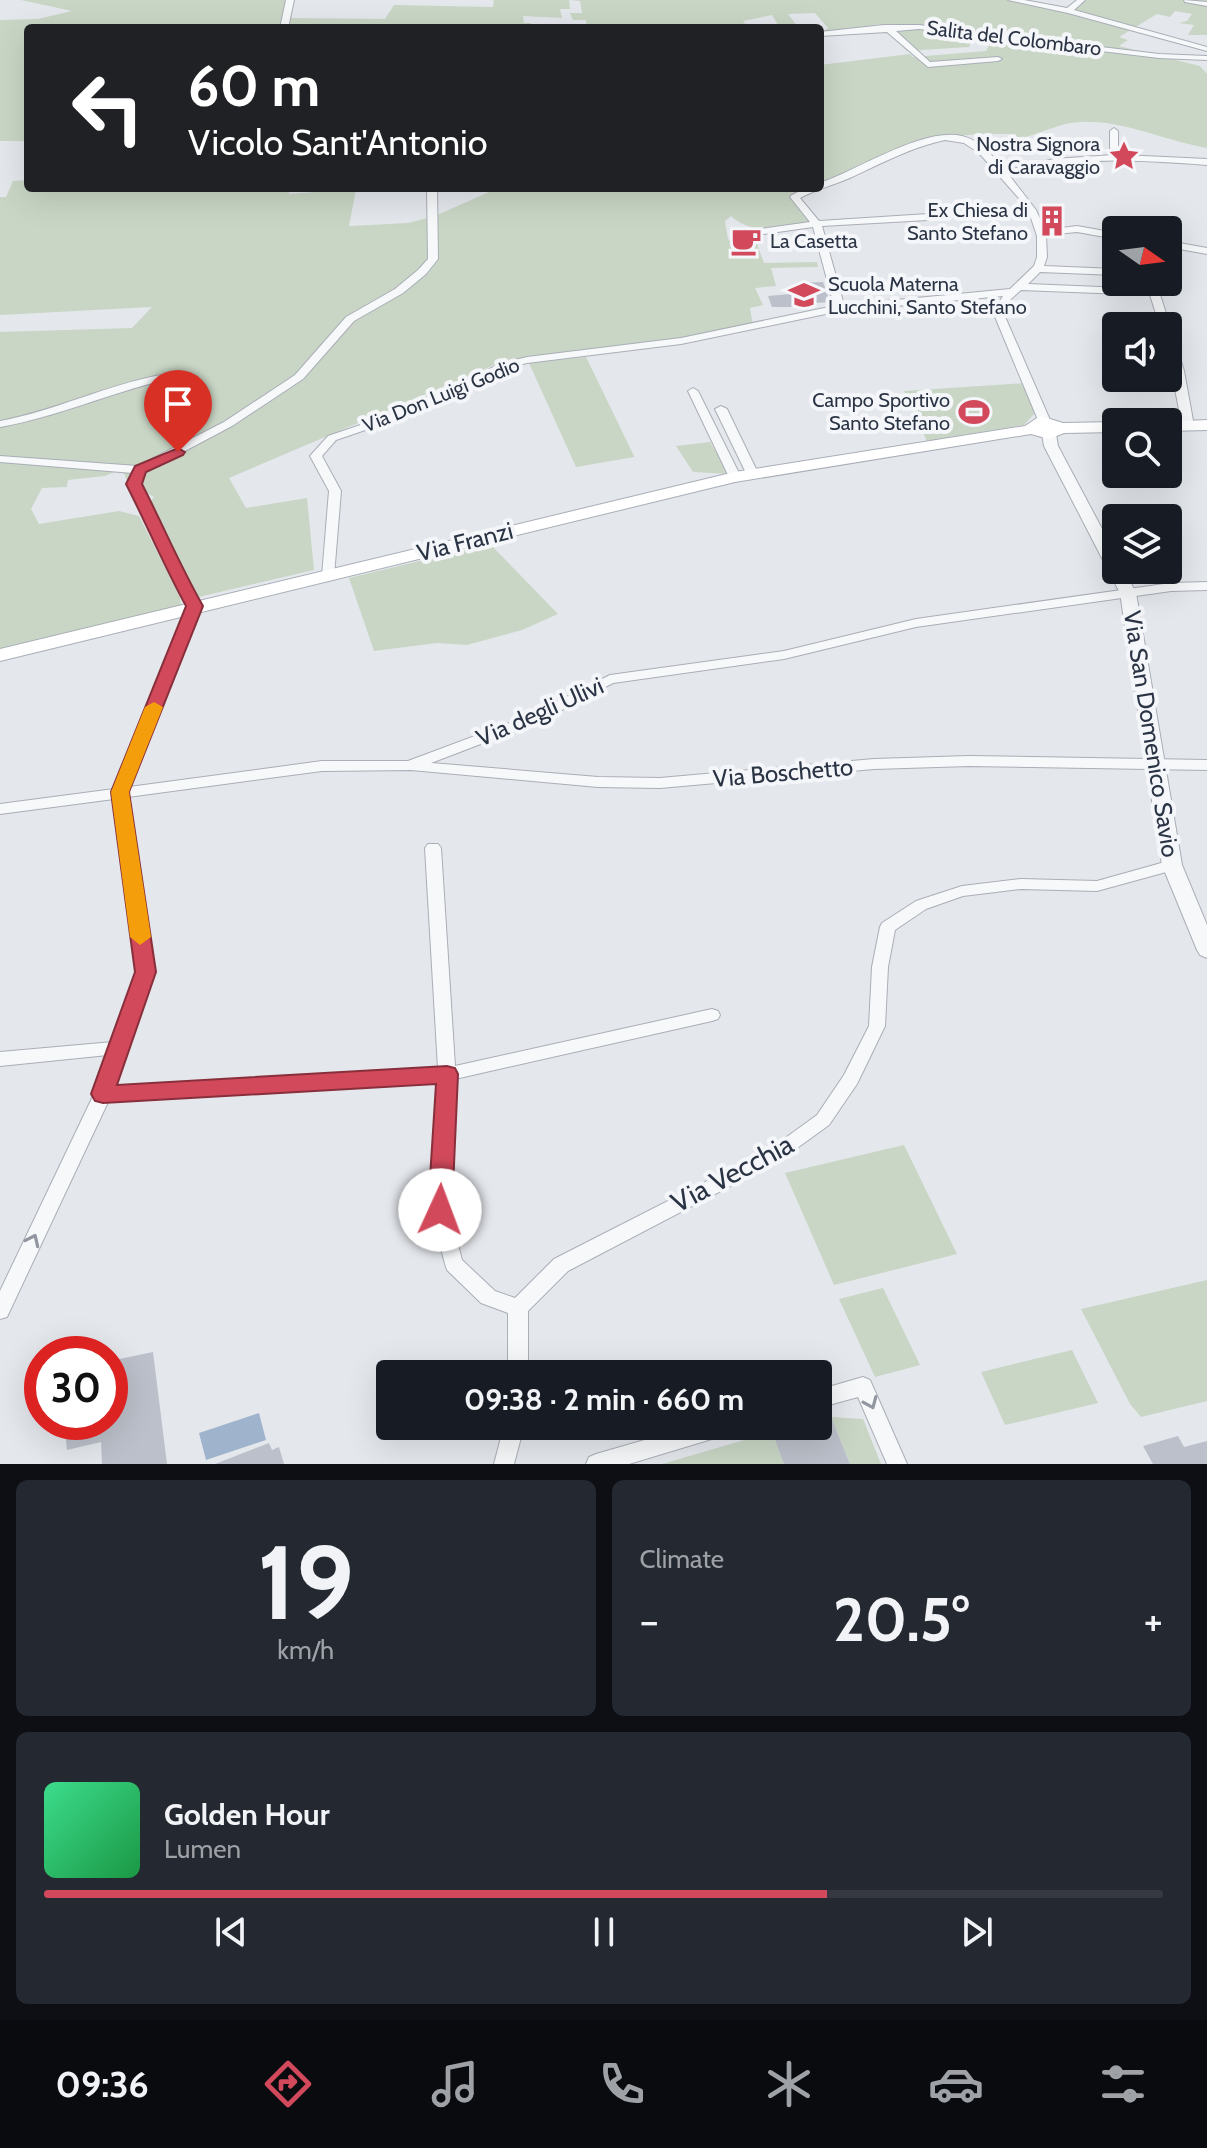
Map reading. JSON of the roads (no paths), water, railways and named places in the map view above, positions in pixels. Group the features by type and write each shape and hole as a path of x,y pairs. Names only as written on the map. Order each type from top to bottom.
{"main road":[{"path":"1182,426 1207,425"},
{"name":"Via Franzi","path":"0,655 744,475 1046,428 1102,427"}],"street":[{"path":"285,24 290,0"},
{"path":"1012,0 1069,11 1207,49"},
{"path":"1069,11 1081,0"},
{"path":"1188,0 1207,4"},
{"path":"887,27 928,65 998,59"},
{"name":"Salita del Colombaro","path":"824,34 887,27 933,28 1159,56 1207,58"},
{"path":"1114,131 1114,148 1118,157"},
{"path":"824,184 878,159 926,143 959,138 981,151 1004,174 1031,209 1043,233 1042,261 1038,269 1002,299 998,312 1046,428"},
{"path":"1004,174 1051,162 1118,157 1207,162"},
{"path":"0,459 140,470 228,424 299,377 350,319 399,291 422,272 433,259 432,192"},
{"path":"805,192 795,197 817,225 840,308"},
{"path":"742,234 836,220 928,217"},
{"path":"1043,233 1077,229 1102,233"},
{"path":"1182,247 1207,251"},
{"path":"1038,269 1102,271"},
{"name":"Via Don Luigi Godio","path":"328,576 335,491 316,456 332,438 382,421 507,365 681,341 840,308 1016,290 1102,288"},
{"path":"0,424 70,408 136,381 161,378"},
{"path":"1182,389 1188,426"},
{"path":"693,391 744,475"},
{"path":"721,409 744,475"},
{"name":"Via San Domenico Savio","path":"1046,428 1051,446 1128,593 1172,865 1207,950"},
{"path":"0,1311 103,1094 145,972 120,792 195,606 166,556 159,532 134,484 140,470"},
{"name":"Via degli Ulivi","path":"0,809 322,766 409,766 536,718 610,679 784,655 916,623 1128,593 1207,586"},
{"name":"Via Boschetto","path":"409,766 598,782 660,783 874,764 1207,765"},
{"path":"433,848 447,1074 438,1203 454,1264 488,1297 518,1308 518,1360"},
{"name":"Via Vecchia","path":"518,1308 561,1265 776,1154 823,1120 851,1079 877,1026 880,967 888,927 921,905 962,891 1021,884 1097,886 1172,865"},
{"path":"103,1094 447,1074 712,1015"},
{"path":"0,1059 118,1048"},
{"path":"832,1395 863,1386 897,1464"},
{"path":"504,1464 510,1440"},
{"path":"596,1464 677,1440"}],"water":[{"path":"259,1413 266,1440 206,1460 199,1433"}],"place":[{"name":"Nostra Signora di Caravaggio","path":"1124,156"},
{"name":"Ex Chiesa di Santo Stefano","path":"1052,221"},
{"name":"La Casetta","path":"746,241"},
{"name":"Scuola Materna Lucchini, Santo Stefano","path":"804,295"},
{"name":"Campo Sportivo Santo Stefano","path":"974,412"}]}
